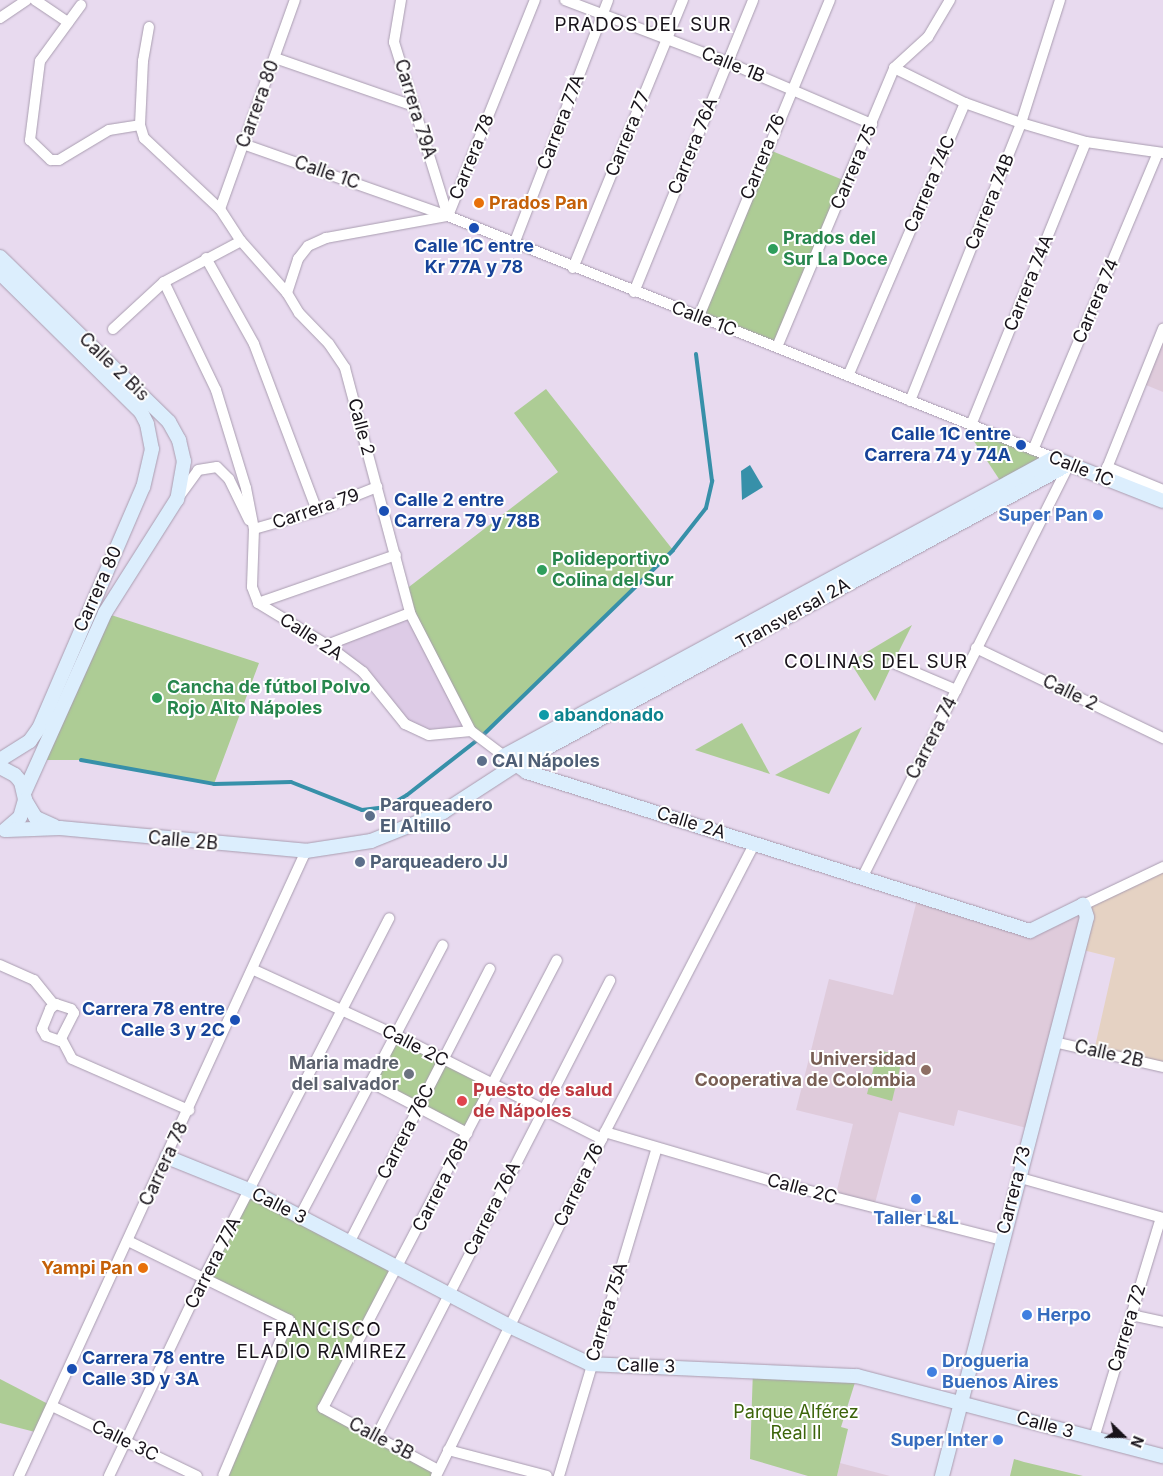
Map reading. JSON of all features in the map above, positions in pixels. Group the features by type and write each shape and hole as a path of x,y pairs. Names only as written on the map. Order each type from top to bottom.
{"street":[{"path":"0,18 27,0"},
{"path":"35,0 68,22"},
{"name":"Carrera 80","path":"220,209 295,0"},
{"name":"Carrera 79A","path":"401,0 394,42 448,216"},
{"name":"Carrera 78","path":"287,293 298,259 308,246 326,238 448,216 535,0"},
{"name":"Calle 1B","path":"564,0 727,62 872,124"},
{"name":"Carrera 77A","path":"514,244 608,0"},
{"name":"Carrera 77","path":"573,268 683,0"},
{"name":"Carrera 76A","path":"634,292 752,0"},
{"name":"Carrera 76","path":"699,316 791,89 830,0"},
{"name":"Carrera 75","path":"777,348 894,68 928,37 950,0"},
{"name":"Carrera 74B","path":"910,401 1022,123 1060,0"},
{"path":"81,4 40,61 29,132 35,148 51,160 59,160 109,130 140,125 143,61 149,27"},
{"path":"274,58 414,106"},
{"path":"894,68 964,103 1022,123 1086,142 1160,153"},
{"name":"Carrera 74C","path":"848,376 964,103"},
{"name":"Calle 2","path":"140,125 144,138 220,209 241,241 287,293 299,313 329,344 345,368 410,613 471,731 517,764"},
{"name":"Carrera 74A","path":"972,425 1086,142"},
{"name":"Calle 1C","path":"243,144 448,216 573,268 699,316 1069,464 1105,473 1163,501"},
{"name":"Carrera 74","path":"1034,450 1160,153"},
{"path":"113,329 164,282 241,241"},
{"name":"Calle 2 Bis","path":"0,256 169,422 179,440 184,462 177,499"},
{"path":"206,258 254,344 317,511"},
{"name":"Calle 2 Bis","path":"0,274 133,403"},
{"path":"164,282 216,390 246,488 254,529 252,587 258,603 396,555"},
{"path":"1163,329 1105,473 1163,490"},
{"name":"Carrera 80","path":"0,760 30,741 39,728 148,476 151,436 147,424 133,403"},
{"name":"Transversal 2A","path":"504,756 1054,458"},
{"name":"Carrera 74","path":"862,878 1069,464"},
{"name":"Transversal 2A","path":"517,764 1069,464"},
{"path":"177,499 198,470 217,467 229,480 254,529"},
{"name":"Carrera 79","path":"254,529 317,511 377,487"},
{"name":"Carrera 80","path":"4,831 20,817 25,796 104,613 177,499"},
{"name":"Calle 2A","path":"258,603 327,645 363,672 405,724 430,735 471,731"},
{"path":"327,645 410,613"},
{"name":"Calle 2","path":"976,648 1163,738"},
{"path":"893,663 956,690"},
{"path":"306,851 371,841 443,812 517,764"},
{"name":"Calle 2A","path":"517,764 527,772 1030,931 1083,905"},
{"path":"0,766 15,775 25,796"},
{"name":"Calle 2B","path":"25,796 36,818 60,828"},
{"name":"Calle 2B","path":"4,831 60,828 306,851"},
{"name":"Carrera 76","path":"437,1473 603,1136 755,844"},
{"name":"Carrera 78","path":"19,1476 254,970 306,851"},
{"path":"1083,905 1163,868"},
{"name":"Carrera 73","path":"942,1476 1017,1178 1086,918 1083,905"},
{"name":"Carrera 77A","path":"109,1476 203,1279 251,1191 389,918"},
{"path":"300,1216 394,1034 443,945"},
{"name":"Carrera 76B","path":"323,1408 399,1266 557,960"},
{"path":"0,965 34,980 54,1005 65,1007 74,1013 62,1040"},
{"name":"Carrera 76C","path":"350,1241 490,969"},
{"name":"Calle 2C","path":"254,970 394,1034 542,1110 603,1136 657,1148 775,1182 1002,1240"},
{"name":"Carrera 76A","path":"376,1437 542,1110 610,981"},
{"path":"54,1005 43,1032 46,1036 62,1040 72,1059 189,1110"},
{"name":"Calle 2B","path":"1054,1042 1163,1067"},
{"path":"370,1082 467,1133"},
{"name":"Carrera 75A","path":"559,1476 590,1364 657,1148"},
{"name":"Calle 3","path":"167,1157 251,1191 399,1266 509,1326 590,1364 857,1376 1163,1456"},
{"path":"1017,1178 1162,1218"},
{"name":"Carrera 72","path":"1094,1438 1162,1218"},
{"path":"128,1241 289,1320 223,1476"},
{"path":"1131,1315 1163,1322"},
{"name":"Calle 3C","path":"52,1406 197,1476"},
{"name":"Calle 3B","path":"323,1408 437,1473"},
{"path":"448,1450 547,1476"}],"shaded area":[{"path":"1163,329 1163,392 1141,383"},
{"path":"410,613 471,731 417,730 363,672 327,645"},
{"path":"1163,867 1163,1067 1094,1051 1115,958 1079,949 1083,905"},
{"name":"Universidad Cooperativa de Colombia","path":"918,896 1030,931 1083,905 1087,917 1030,1129 958,1110 954,1126 899,1112 874,1207 835,1198 853,1124 796,1110 829,979 893,995"},
{"path":"840,1463 890,1476 837,1476"}],"green space":[{"name":"Prados del Sur La Doce","path":"767,149 848,182 777,347 699,316"},
{"name":"Polideportivo Colina del Sur","path":"546,389 673,550 480,738 410,613 405,590 558,472 514,413"},
{"path":"960,420 1054,458 1003,485"},
{"name":"Cancha de fútbol Polvo Rojo Alto Nápoles","path":"105,613 259,663 214,784 81,760 39,760"},
{"path":"912,625 893,663 875,701 850,662"},
{"path":"742,723 770,774 695,750"},
{"path":"862,727 829,794 775,775"},
{"path":"394,1034 492,1085 467,1133 370,1082"},
{"path":"878,1050 903,1056 892,1101 867,1094"},
{"path":"251,1191 399,1266 323,1408 438,1470 436,1476 223,1476 289,1320 203,1279"},
{"name":"Parque Alférez Real II","path":"753,1369 857,1376 841,1427 848,1429 837,1476 808,1476 750,1459"},
{"path":"0,1379 52,1406 39,1433 0,1423"},
{"path":"1014,1459 1024,1462 1083,1476 1010,1476"}],"water":[{"path":"750,465 763,487 742,500 741,471"}],"waterway":[{"path":"81,760 214,784 291,782 362,810 387,807 407,795 480,738 673,550 706,508 712,481 696,354"}],"place":[{"name":"Prados Pan","path":"479,203"},
{"name":"Calle 1C entre Kr 77A y 78","path":"474,228"},
{"name":"Prados del Sur La Doce","path":"773,249"},
{"name":"Calle 1C entre Carrera 74 y 74A","path":"1021,445"},
{"name":"Calle 2 entre Carrera 79 y 78B","path":"384,511"},
{"name":"Super Pan","path":"1098,515"},
{"name":"Polideportivo Colina del Sur","path":"542,570"},
{"name":"Cancha de fútbol Polvo Rojo Alto Nápoles","path":"157,698"},
{"name":"abandonado","path":"544,715"},
{"name":"CAI Nápoles","path":"482,761"},
{"name":"Parqueadero El Altillo","path":"370,816"},
{"name":"Parqueadero JJ","path":"360,862"},
{"name":"Carrera 78 entre Calle 3 y 2C","path":"235,1020"},
{"name":"Universidad Cooperativa de Colombia","path":"926,1070"},
{"name":"Maria madre del salvador","path":"409,1074"},
{"name":"Puesto de salud de Nápoles","path":"462,1101"},
{"name":"Taller L&L","path":"916,1199"},
{"name":"Yampi Pan","path":"143,1268"},
{"name":"Herpo","path":"1027,1315"},
{"name":"Carrera 78 entre Calle 3D y 3A","path":"72,1369"},
{"name":"Drogueria Buenos Aires","path":"932,1372"},
{"name":"Super Inter","path":"998,1440"}],"district":[{"name":"PRADOS DEL SUR","path":"643,25"},
{"name":"COLINAS DEL SUR","path":"876,662"},
{"name":"FRANCISCO ELADIO RAMIREZ","path":"322,1341"}]}
